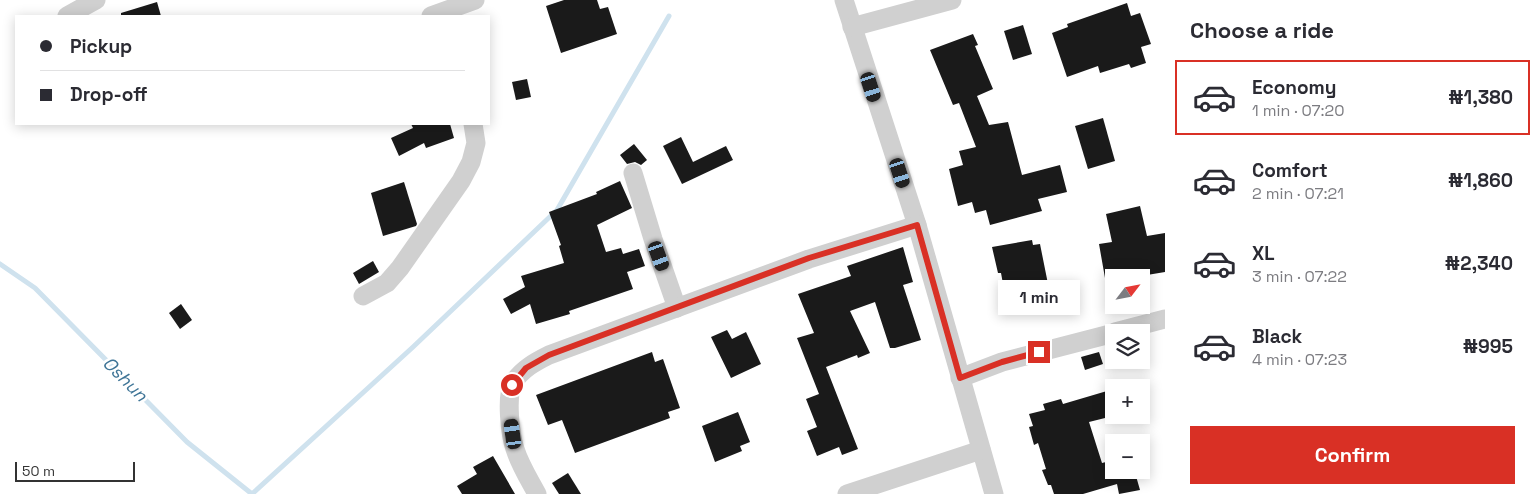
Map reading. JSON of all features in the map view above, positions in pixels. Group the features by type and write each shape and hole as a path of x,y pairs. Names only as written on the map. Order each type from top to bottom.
{"street":[{"path":"69,15 96,0"},
{"path":"436,15 475,0"},
{"path":"844,0 917,225 994,494"},
{"path":"852,27 952,0"},
{"path":"364,296 386,283 400,268 461,181 471,162 476,144 473,125"},
{"path":"633,174 677,308"},
{"path":"537,494 514,447 509,407 512,385 526,368 549,355 809,258 917,225"},
{"path":"1147,324 1165,319"},
{"path":"960,378 1002,362 1105,335"},
{"path":"847,494 981,450"}],"building":[{"path":"564,0 597,0 600,9 608,7 617,34 561,53 546,6"},
{"path":"157,2 161,15 121,15 121,13"},
{"path":"1127,3 1131,16 1140,13 1151,44 1141,47 1146,63 1131,68 1129,64 1100,73 1098,66 1067,77 1052,33 1068,27 1067,24"},
{"path":"1023,25 1032,54 1013,60 1004,31"},
{"path":"973,34 978,45 975,46 993,89 977,96 989,125 1008,122 1022,175 1060,165 1067,192 1038,199 1042,211 990,225 986,210 975,213 972,202 958,206 949,169 963,165 959,151 976,147 959,103 953,105 930,50"},
{"path":"527,79 531,97 516,100 512,82"},
{"path":"1103,118 1115,161 1088,169 1075,126"},
{"path":"412,125 450,125 454,138 426,148 424,143 399,156 391,138 413,128"},
{"path":"681,137 693,162 726,146 733,160 682,184 663,146"},
{"path":"634,144 647,160 641,165 635,162 627,164 620,155"},
{"path":"620,181 632,208 597,225 606,252 621,248 623,254 639,249 645,266 627,272 633,289 569,311 570,314 536,324 530,304 511,314 503,299 525,287 521,276 564,263 559,246 561,245 549,212 597,194 596,192"},
{"path":"404,182 417,224 416,226 383,236 371,193"},
{"path":"1140,206 1147,236 1165,233 1165,272 1150,274 1150,269 1105,269 1105,278 1099,244 1112,242 1106,214"},
{"path":"1032,240 1033,245 1040,244 1049,289 1027,293 1031,309 1018,311 1016,298 1006,300 1001,273 998,273 992,247"},
{"path":"903,247 913,282 903,285 921,340 890,348 875,302 850,311 870,353 858,358 857,355 826,367 858,449 842,455 839,447 817,456 807,431 817,427 806,399 819,394 797,338 814,333 798,294 851,276 847,266"},
{"path":"373,261 379,272 359,284 353,273"},
{"path":"181,304 192,320 180,329 169,313"},
{"path":"727,330 732,339 746,332 761,364 731,378 711,337"},
{"path":"652,352 655,362 663,359 680,408 668,412 670,418 575,453 562,420 548,425 536,395"},
{"path":"1099,352 1103,364 1085,370 1081,357"},
{"path":"1105,392 1105,418 1089,422 1102,463 1105,462 1105,479 1137,479 1140,490 1119,494 1117,484 1083,494 1054,494 1042,470 1046,469 1038,443 1034,445 1029,427 1033,426 1029,414 1045,410 1043,404 1061,399 1063,404"},
{"path":"738,412 750,442 740,446 742,451 715,462 702,426"},
{"path":"493,456 515,494 462,494 457,486 477,474 473,467"},
{"path":"568,473 581,494 559,494 552,483"}],"waterway":[{"path":"252,494 413,347 557,210 669,16"},
{"name":"Oshun","path":"0,264 35,288 187,442 252,494"}],"route":[{"path":"512,385 526,368 549,355 602,337 809,258 917,225 960,378 1002,362 1039,352"}]}
